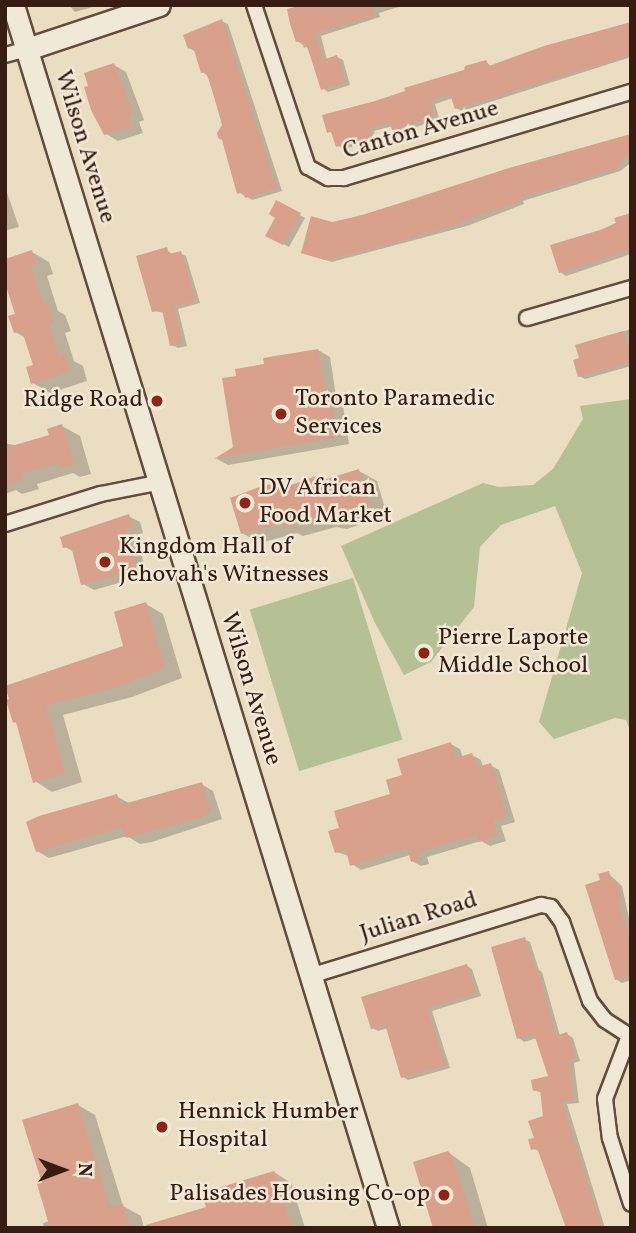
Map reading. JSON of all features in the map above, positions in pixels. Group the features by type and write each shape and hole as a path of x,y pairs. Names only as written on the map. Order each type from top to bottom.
{"main road":[{"name":"Wilson Avenue","path":"13,5 388,1228"},
{"path":"27,49 159,5"}],"street":[{"name":"Canton Avenue","path":"254,5 308,167 328,178 344,178 631,92"},
{"path":"5,55 27,49"},
{"path":"527,318 631,288"},
{"path":"5,524 101,494 161,482"},
{"name":"Julian Road","path":"310,976 541,905 551,907 562,922 590,1001 605,1020 630,1036"},
{"path":"630,1036 605,1099 610,1138 631,1204"}],"green space":[{"path":"631,399 631,734 626,720 615,718 554,739 539,722 582,573 555,506 501,525 480,547 474,607 431,662 404,675 375,623 341,546 483,483 499,487 533,485 553,469 583,419 580,406"},
{"path":"353,578 402,740 299,771 250,610"}],"building":[{"path":"302,5 372,5 375,15 316,33 323,60 337,55 346,82 321,90 307,46 304,48 302,41 296,42 290,24 287,9"},
{"path":"222,19 277,188 245,198 243,192 237,194 222,140 218,138 217,133 222,125 209,79 205,72 201,73 193,47 188,49 183,35"},
{"path":"631,22 631,55 455,109 450,94 430,101 434,115 396,130 392,130 390,122 369,129 372,138 356,143 336,147 331,132 327,133 322,115 405,91 404,88 464,70 465,66 486,60 489,66 544,46"},
{"path":"114,63 133,113 128,115 132,126 104,135 91,110 84,87 88,86 84,73"},
{"path":"631,134 631,156 620,159 621,164 615,169 518,198 519,202 461,221 462,223 375,248 325,260 301,253 311,216 332,222 363,215 509,168"},
{"path":"276,200 301,213 283,245 265,236 275,218 269,214"},
{"path":"631,213 631,249 559,273 550,245 600,230 616,223 614,218"},
{"path":"167,247 169,254 181,251 196,301 174,306 182,343 170,346 162,310 152,312 136,256"},
{"path":"32,250 36,264 31,266 43,304 48,303 54,322 49,323 59,356 65,354 71,371 31,384 26,367 33,365 22,331 14,333 8,316 15,314 5,283 5,259"},
{"path":"623,331 627,345 631,344 631,362 578,377 573,360 579,358 575,345"},
{"name":"Toronto Paramedic Services","path":"318,349 325,391 330,390 338,437 214,459 233,447 222,378 236,376 235,369 264,364 263,358"},
{"path":"62,424 75,464 61,468 59,463 21,474 22,480 5,485 5,448 49,435 47,429"},
{"path":"359,469 370,506 328,520 322,521 321,517 284,528 283,523 241,534 230,498 265,485 278,483 280,489 316,476 317,482"},
{"path":"129,514 133,527 126,529 137,569 81,585 71,546 63,548 60,537"},
{"path":"146,602 165,668 114,688 46,705 65,773 33,783 16,722 13,723 6,700 9,699 5,686 123,646 114,612"},
{"path":"451,742 456,758 472,753 477,767 491,763 507,817 493,821 498,836 479,842 477,835 419,852 421,859 411,862 407,848 350,866 346,850 335,853 328,831 339,828 334,811 390,794 386,780 402,775 397,759"},
{"path":"202,782 211,812 126,838 122,827 36,852 26,822 117,794 120,805"},
{"path":"609,871 622,898 618,899 631,942 631,975 615,980 585,885 600,880 598,874"},
{"path":"525,937 534,968 537,967 556,1036 567,1032 576,1058 569,1060 574,1100 562,1102 602,1228 566,1228 537,1148 531,1150 528,1139 534,1138 528,1121 543,1116 540,1090 533,1091 531,1080 548,1076 534,1034 517,1039 491,947"},
{"path":"467,964 476,993 427,1008 445,1065 401,1078 385,1024 371,1029 361,997"},
{"name":"Hennick Humber Hospital","path":"78,1103 110,1207 123,1204 130,1228 50,1228 37,1184 42,1183 22,1120"},
{"name":"Palisades Housing Co-op","path":"448,1151 452,1156 475,1228 433,1228 413,1162"},
{"name":"Hennick Humber Hospital","path":"274,1171 292,1228 147,1228 146,1225 206,1207 201,1193"}],"place":[{"name":"Ridge Road","path":"157,401"},
{"name":"Toronto Paramedic Services","path":"281,414"},
{"name":"DV African Food Market","path":"245,503"},
{"name":"Kingdom Hall of Jehovah's Witnesses","path":"105,562"},
{"name":"Pierre Laporte Middle School","path":"424,653"},
{"name":"Hennick Humber Hospital","path":"162,1127"},
{"name":"Palisades Housing Co-op","path":"444,1195"}]}
